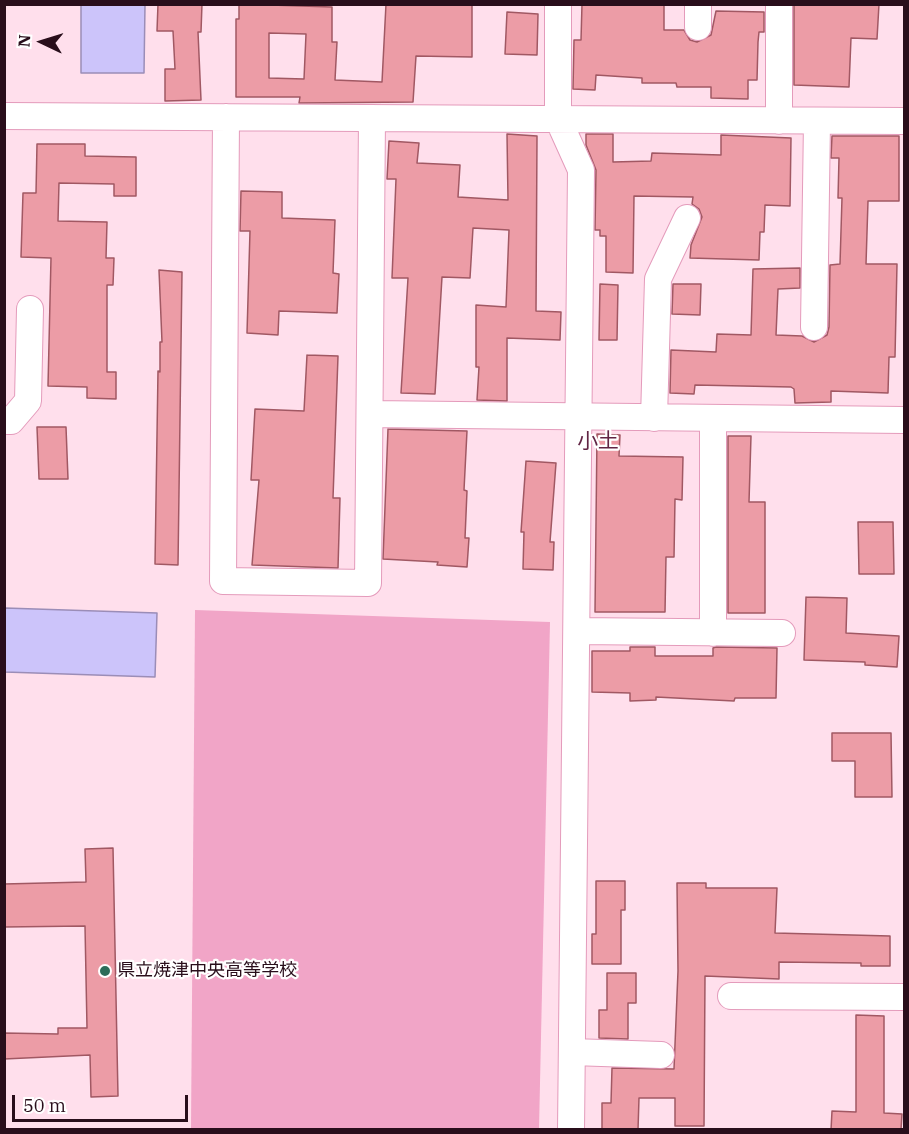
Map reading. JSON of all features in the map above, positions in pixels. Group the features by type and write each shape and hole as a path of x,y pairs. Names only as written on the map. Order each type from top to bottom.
{"street":[{"path":"558,4 558,119 581,170 572,1130"},
{"path":"779,4 779,121"},
{"path":"4,116 904,122"},
{"path":"226,117 223,581 368,583 372,118"},
{"path":"813,327 817,121"},
{"path":"654,418 658,279 687,218"},
{"path":"4,421 11,421 28,401 30,309"},
{"path":"370,414 904,420"},
{"path":"713,418 713,633"},
{"path":"577,631 782,633"},
{"path":"731,996 904,997"},
{"path":"572,1052 661,1055"}],"shaded area":[{"path":"81,5 145,5 144,73 81,73"},
{"path":"5,608 157,613 155,677 5,672"},
{"path":"195,610 550,622 539,1129 191,1129"}],"building":[{"path":"158,4 202,4 201,32 198,32 201,100 165,101 165,69 175,69 173,31 157,31"},
{"path":"239,4 332,7 332,42 337,42 335,80 382,82 386,4 472,4 472,57 416,56 413,102 299,103 300,97 236,97 236,19 239,19","holes":["269,33 306,34 304,79 269,78"]},
{"path":"582,4 664,4 664,30 684,30 690,40 697,42 711,35 716,11 764,12 764,32 759,32 757,80 748,80 748,99 711,98 711,87 677,87 676,83 642,83 642,78 596,75 595,90 573,89 574,40 581,40"},
{"path":"794,4 879,4 877,39 851,38 849,87 794,85"},
{"path":"507,12 538,14 537,55 505,54"},
{"path":"507,134 537,136 536,311 561,312 560,340 507,338 507,401 477,400 479,367 476,367 476,305 506,307 509,230 473,228 470,278 442,277 435,394 401,393 408,278 392,278 396,179 387,179 389,141 419,143 417,163 460,165 458,197 508,200"},
{"path":"586,134 613,134 613,162 651,161 652,153 721,155 721,135 791,138 790,206 765,205 764,232 760,232 759,260 690,258 691,245 702,217 699,209 692,204 693,197 634,196 633,273 606,272 606,236 600,236 600,230 595,230 596,170 586,145"},
{"path":"832,136 899,136 899,201 868,201 866,264 897,264 895,357 889,357 888,393 831,391 831,402 795,403 794,389 791,387 695,385 694,394 670,393 671,350 716,352 717,334 751,335 753,269 800,268 800,288 778,289 776,335 802,336 814,342 827,335 830,265 840,264 842,198 838,198 839,158 831,158"},
{"path":"37,144 85,144 85,156 136,157 136,196 114,196 114,184 59,183 58,221 107,222 106,258 114,258 113,285 107,285 107,372 116,372 116,399 87,398 87,387 48,386 51,258 21,257 23,193 36,193"},
{"path":"241,191 282,192 282,218 335,220 333,273 339,274 337,313 279,311 278,335 247,333 250,231 240,231"},
{"path":"159,270 182,272 178,565 155,564 158,371 160,372 160,342 162,342"},
{"path":"600,284 618,285 617,340 599,340"},
{"path":"673,284 701,284 700,315 672,314"},
{"path":"307,355 338,356 333,498 340,498 338,568 252,565 259,480 251,480 255,409 304,411"},
{"path":"37,427 66,427 68,479 39,479"},
{"path":"388,429 467,431 464,490 467,491 465,538 469,538 467,567 437,565 438,562 383,559"},
{"path":"597,434 620,435 619,456 683,457 682,500 675,499 674,557 666,557 665,612 595,612"},
{"path":"728,436 751,436 749,502 765,502 765,613 728,613"},
{"path":"526,461 556,463 550,542 554,542 553,570 523,569 524,532 521,532"},
{"path":"858,522 893,522 894,574 859,574"},
{"path":"806,597 847,598 846,633 899,636 897,667 865,665 865,662 804,660"},
{"path":"630,647 655,647 655,656 713,656 713,648 716,647 777,648 776,698 735,698 734,701 656,697 656,700 630,701 630,693 592,692 592,651 630,651"},
{"path":"832,733 891,733 892,797 855,797 855,761 832,761"},
{"path":"113,848 118,1096 91,1097 90,1055 4,1059 4,1033 58,1034 58,1028 87,1028 85,926 4,927 4,884 86,882 85,849"},
{"path":"596,881 625,881 625,910 621,910 621,964 592,964 592,934 596,934"},
{"path":"677,883 706,883 706,888 777,888 775,933 890,936 890,966 861,966 861,963 779,962 779,979 705,976 704,1126 675,1126 675,1098 639,1098 638,1130 602,1130 602,1103 611,1103 612,1068 674,1069 678,971"},
{"path":"607,973 636,973 636,1003 628,1003 628,1039 599,1038 599,1010 607,1010"},
{"path":"856,1015 884,1016 884,1113 902,1114 901,1130 831,1130 832,1111 856,1112"}],"place":[{"name":"県立焼津中央高等学校","path":"105,971"}],"district":[{"name":"小土","path":"598,442"}]}
